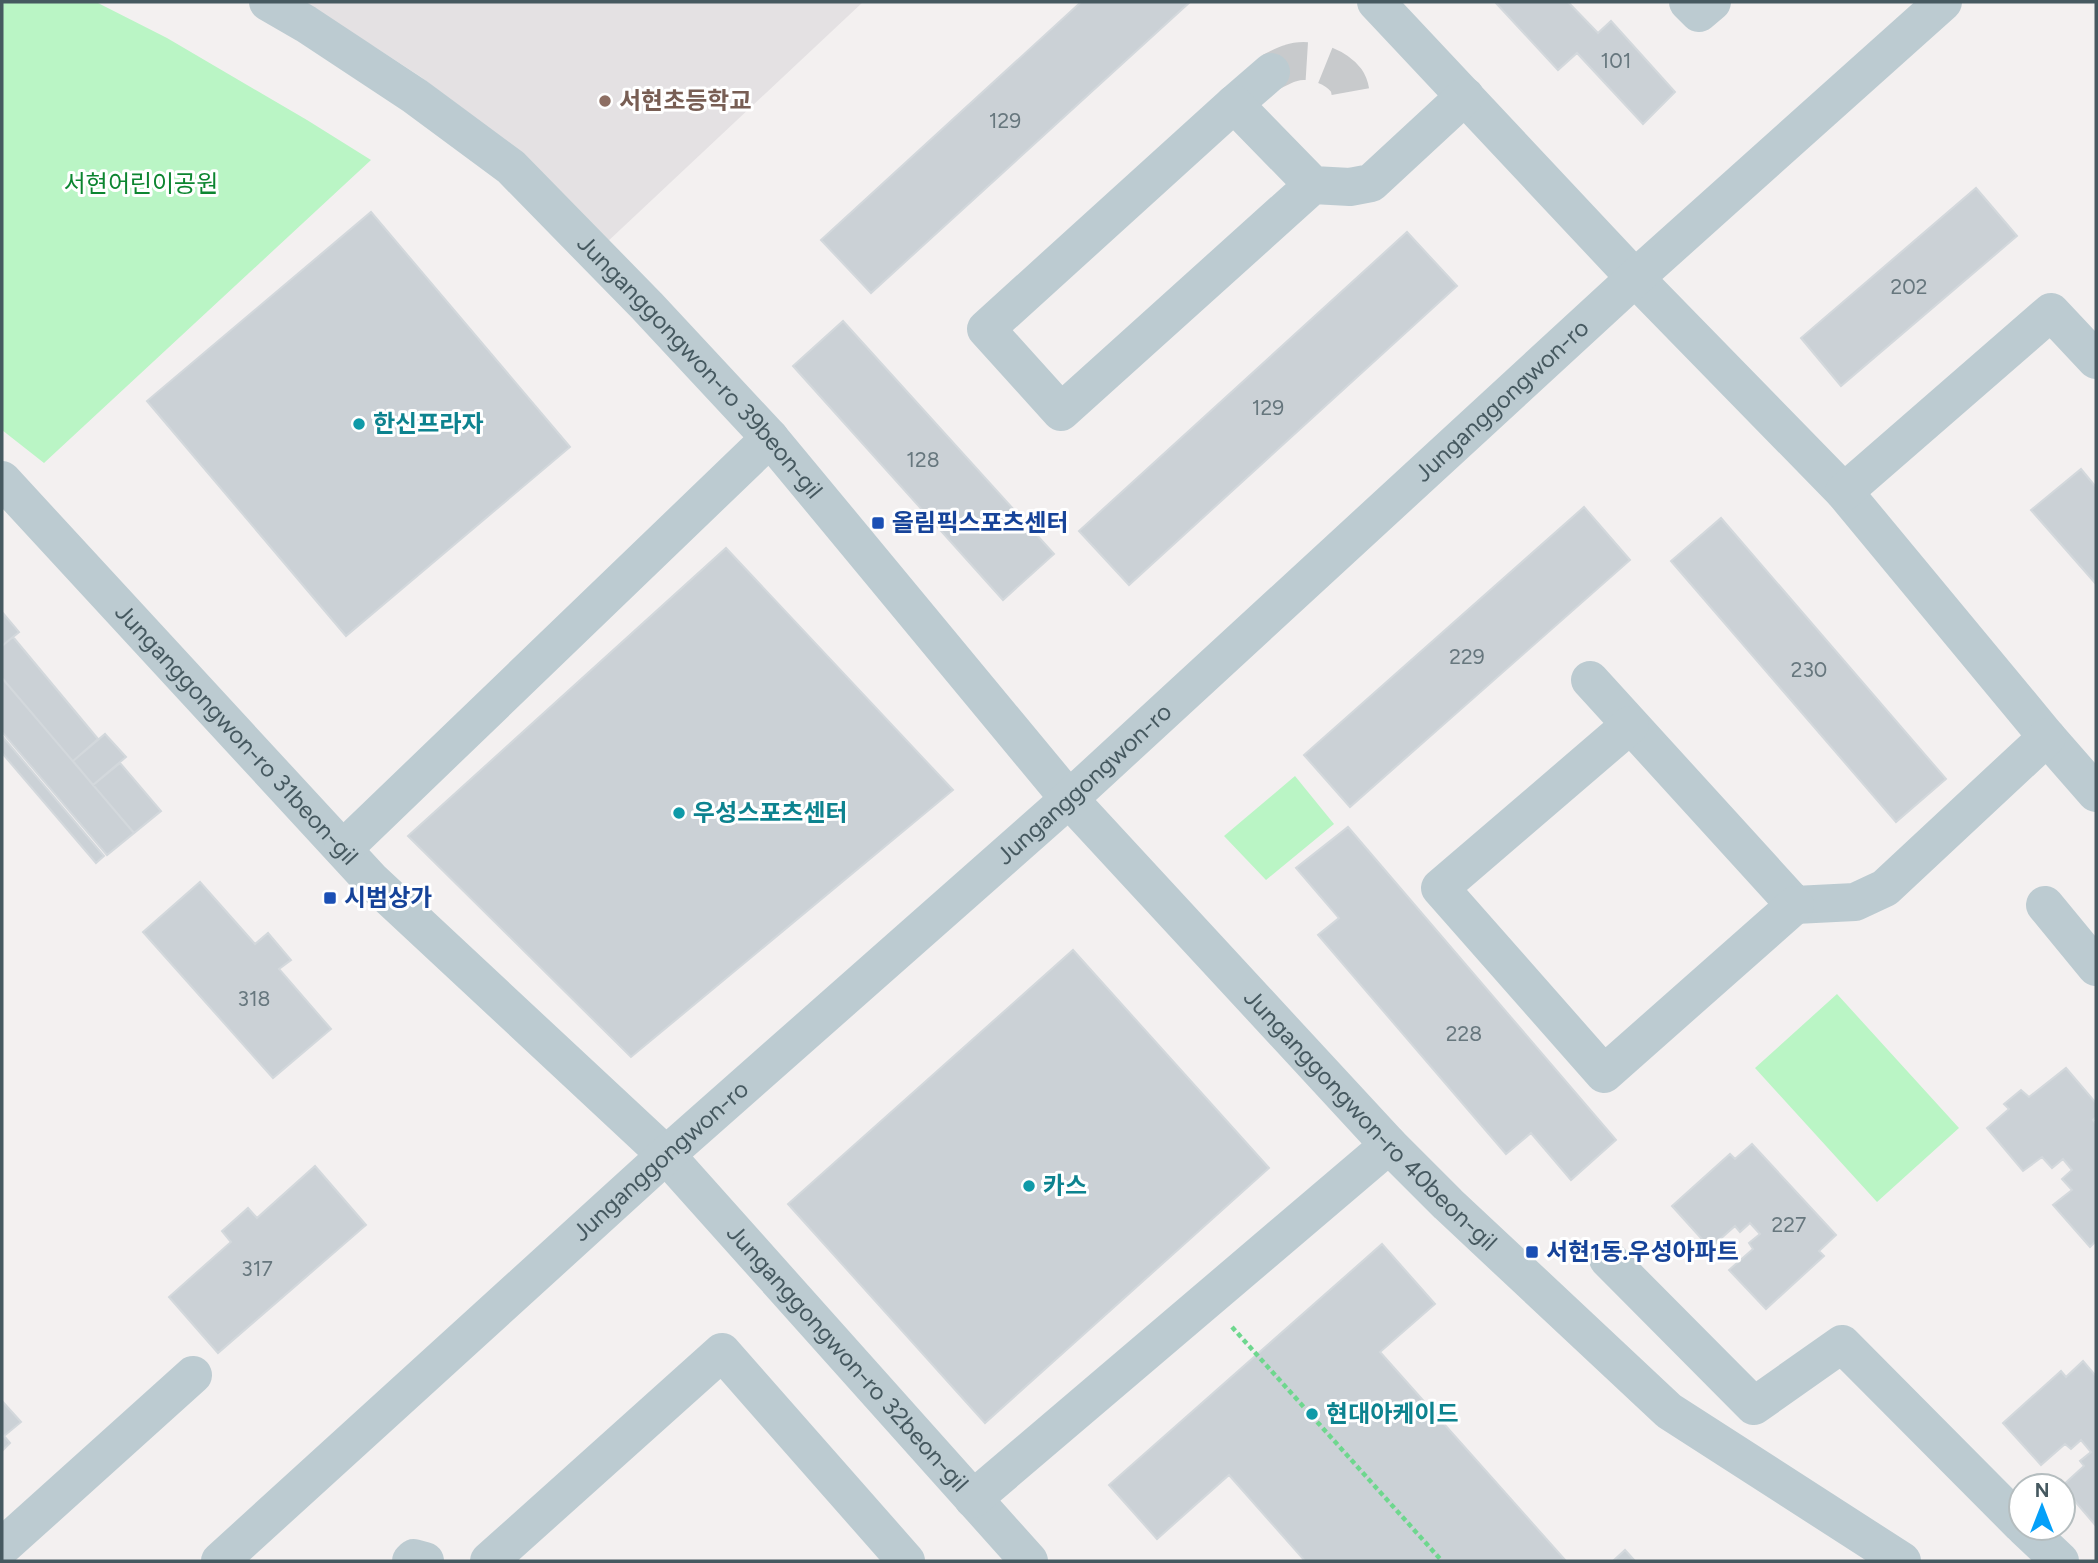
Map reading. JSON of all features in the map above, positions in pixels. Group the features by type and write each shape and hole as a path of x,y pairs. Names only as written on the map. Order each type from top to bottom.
{"street":[{"name":"Junganggongwon-ro 39beon-gil","path":"268,2 415,96 510,167 647,306 770,438 1069,799"},
{"path":"1376,2 1634,278 1844,492 2096,793"},
{"path":"1688,2 1699,13 1712,2"},
{"name":"Junganggongwon-ro","path":"220,1561 666,1155 1069,799 1634,278 1944,2"},
{"path":"1271,72 986,329 1061,412 1313,185"},
{"path":"1234,104 1313,185 1350,187 1371,183 1465,96"},
{"path":"1844,492 2051,312 2096,360"},
{"path":"343,849 770,438"},
{"name":"Junganggongwon-ro 31beon-gil","path":"2,480 381,889 666,1155"},
{"path":"1590,680 1795,905"},
{"path":"1630,725 1440,888 1604,1074 1795,905 1855,902 1885,888 2047,737"},
{"name":"Junganggongwon-ro 40beon-gil","path":"1069,799 1389,1145 1448,1204 1669,1411 1902,1561"},
{"path":"2045,905 2096,967"},
{"path":"973,1499 1389,1145"},
{"name":"Junganggongwon-ro 32beon-gil","path":"666,1155 1029,1561"},
{"path":"1608,1259 1754,1406 1842,1344 2007,1510"},
{"path":"489,1561 722,1352 906,1561"},
{"path":"2,1547 193,1375"},
{"path":"2040,1542 2060,1561"},
{"path":"411,1561 414,1558 425,1561"}],"path":[{"path":"1232,1327 1441,1561"}],"shaded area":[{"name":"서현초등학교","path":"284,2 863,2 605,244 486,126 421,77 375,47"}],"green space":[{"name":"서현어린이공원","path":"2,2 96,2 167,38 371,160 44,463 2,430"},
{"path":"1295,776 1334,824 1266,880 1224,836"},
{"path":"1837,994 1959,1128 1877,1202 1755,1068"}],"building":[{"path":"1081,2 1190,2 871,293 821,240"},
{"path":"1495,2 1568,2 1598,33 1611,21 1675,92 1643,124 1577,53 1558,70"},
{"path":"1976,188 2017,236 1841,386 1801,338"},
{"name":"한신프라자","path":"371,212 570,447 346,636 147,401"},
{"path":"1407,232 1457,286 1129,585 1079,531"},
{"path":"843,321 1054,554 1003,600 793,366"},
{"path":"2081,469 2096,487 2096,584 2031,510"},
{"path":"1584,507 1630,560 1350,807 1304,755"},
{"path":"1721,518 1946,779 1896,822 1671,561"},
{"name":"우성스포츠센터","path":"726,548 953,790 631,1057 408,836"},
{"path":"2,612 19,632 2,646"},
{"path":"13,637 98,739 73,761 87,778 2,678 2,646"},
{"path":"2,678 134,833 107,855 2,732"},
{"path":"105,734 126,757 93,785 73,761"},
{"path":"2,736 104,856 96,863 2,753"},
{"path":"120,763 161,811 134,833 93,785"},
{"path":"1348,827 1616,1140 1571,1180 1531,1133 1506,1154 1318,935 1339,918 1296,868"},
{"path":"200,882 255,944 268,933 291,960 279,969 331,1029 273,1078 143,932"},
{"name":"카스","path":"1073,950 1269,1168 985,1423 788,1204"},
{"path":"2066,1068 2096,1103 2096,1117 2093,1120 2096,1124 2096,1241 2090,1247 2053,1205 2072,1190 2062,1179 2072,1170 2063,1159 2052,1168 2042,1157 2023,1171 1987,1128 2009,1109 2004,1104 2021,1090 2029,1097"},
{"path":"1752,1144 1836,1235 1819,1251 1824,1256 1766,1309 1729,1270 1753,1249 1749,1243 1760,1234 1750,1223 1740,1232 1735,1226 1710,1248 1672,1206 1730,1154 1735,1159"},
{"path":"315,1166 366,1225 218,1353 169,1297 231,1242 222,1231 248,1208 257,1218"},
{"name":"현대아케이드","path":"1382,1244 1435,1304 1380,1352 1566,1561 1305,1561 1229,1475 1157,1539 1109,1485"},
{"path":"2083,1361 2096,1376 2096,1526 2077,1504 2077,1472 2084,1466 2080,1461 2091,1452 2081,1440 2071,1449 2065,1444 2041,1465 2003,1423 2061,1371 2066,1377"},
{"path":"2,1401 21,1422 4,1436 10,1443 2,1451"},
{"path":"1625,1550 1635,1561 1613,1561"}],"tunnel":[{"path":"1271,72 1298,61 1328,66 1346,80 1352,106"}],"place":[{"name":"서현초등학교","path":"605,101"},
{"name":"한신프라자","path":"359,424"},
{"name":"올림픽스포츠센터","path":"878,523"},
{"name":"우성스포츠센터","path":"679,813"},
{"name":"시범상가","path":"330,898"},
{"name":"카스","path":"1029,1186"},
{"name":"서현1동.우성아파트","path":"1532,1252"},
{"name":"현대아케이드","path":"1312,1414"}]}
